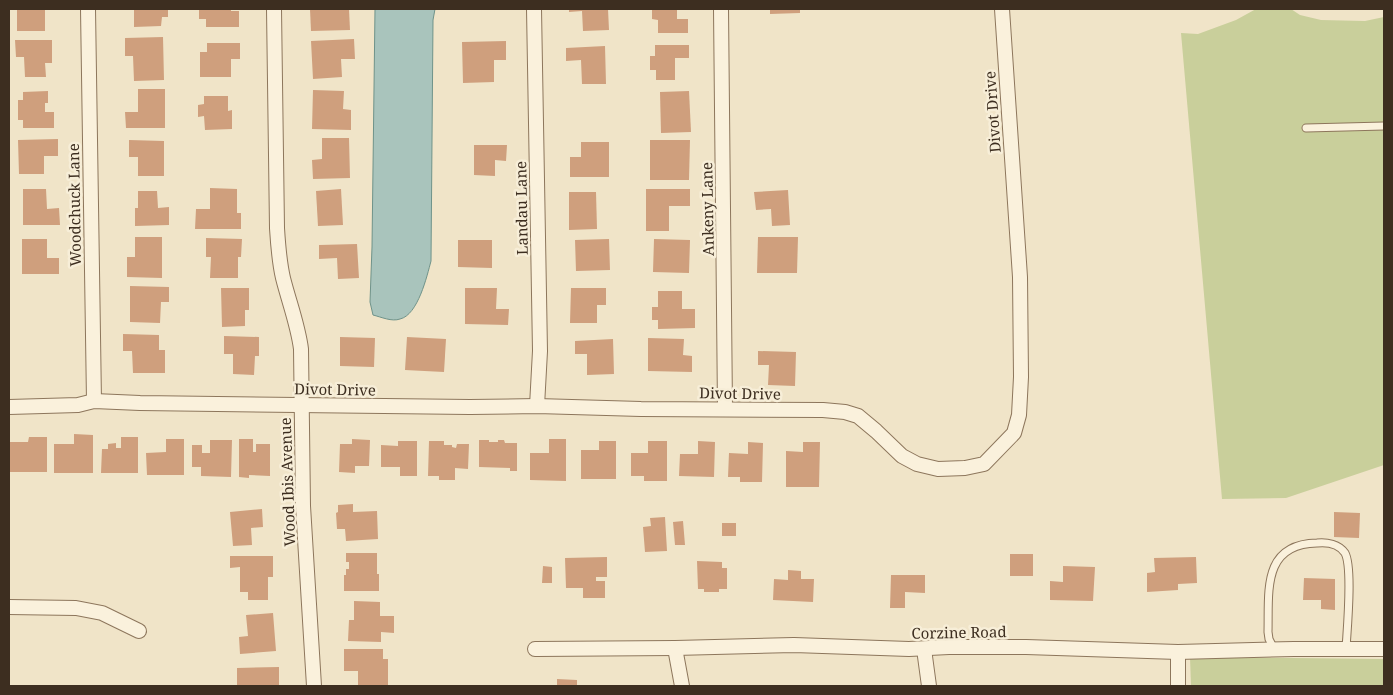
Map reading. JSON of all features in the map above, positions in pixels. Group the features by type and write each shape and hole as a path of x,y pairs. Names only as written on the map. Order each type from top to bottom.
{"street":[{"name":"Woodchuck Lane","path":"88,9 94,401"},
{"name":"Wood Ibis Avenue","path":"274,9 277,235 283,277 299,332 301,349 303,506 314,686"},
{"name":"Landau Lane","path":"534,9 540,351 536,406"},
{"name":"Ankeny Lane","path":"720,9 725,409"},
{"name":"Divot Drive","path":"9,407 78,405 94,401 845,412 858,416 902,456 917,464 938,469 965,468 984,464 1014,433 1019,415 1021,377 1020,277 1002,9"},
{"path":"9,608 76,608 102,613 139,630"},
{"name":"Corzine Road","path":"535,649 794,645 924,649 949,647 1026,647 1178,652 1384,649"},
{"path":"675,648 682,686"},
{"path":"924,649 929,686"},
{"path":"1178,652 1178,686"}],"lane":[{"path":"1306,128 1384,126"},
{"path":"1274,650 1268,632 1270,580 1275,564 1280,556 1293,547 1321,542 1336,545 1346,555 1348,578 1346,649"}],"green space":[{"path":"1256,9 1291,9 1300,15 1321,20 1365,21 1384,17 1384,465 1286,498 1222,499 1181,33 1198,34 1236,20"},
{"path":"1190,657 1384,659 1384,686 1191,686"}],"water":[{"path":"375,9 435,9 433,20 431,261 417,303 406,316 397,320 373,315 370,302"}],"building":[{"path":"17,9 45,9 45,31 17,31"},
{"path":"134,9 168,9 168,17 162,17 161,26 134,27"},
{"path":"199,9 231,9 231,11 239,11 239,27 206,27 206,19 199,19"},
{"path":"310,9 349,9 350,30 311,31"},
{"path":"569,9 608,9 609,30 583,31 582,11 569,12"},
{"path":"652,9 677,9 677,19 688,19 688,33 658,33 658,20 652,19"},
{"path":"770,9 800,9 800,13 770,14"},
{"path":"163,37 164,80 134,81 133,56 125,56 125,38"},
{"path":"354,39 355,59 341,59 342,77 313,79 311,41"},
{"path":"15,40 52,40 52,63 45,63 46,77 25,77 24,57 16,57"},
{"path":"506,41 506,60 494,60 494,82 463,83 462,42"},
{"path":"207,43 240,43 240,59 231,59 231,77 200,77 200,52 207,52"},
{"path":"655,45 689,45 689,58 675,58 675,80 656,80 656,70 650,70 650,56 655,56"},
{"path":"605,46 606,84 582,84 581,60 566,61 566,48"},
{"path":"138,89 165,89 165,128 126,128 125,112 138,112"},
{"path":"313,90 344,91 343,109 351,110 351,130 312,129"},
{"path":"48,91 48,103 45,103 45,112 54,112 54,128 23,128 23,120 18,120 18,100 23,100 23,92"},
{"path":"689,91 691,132 661,133 660,92"},
{"path":"204,96 228,96 228,111 232,110 232,129 205,130 204,116 198,117 198,105 204,104"},
{"path":"322,138 349,138 350,178 313,179 312,160 322,159"},
{"path":"58,139 58,156 44,156 44,174 19,174 18,140"},
{"path":"129,140 164,141 164,176 138,176 138,157 129,157"},
{"path":"650,140 690,140 689,180 650,180"},
{"path":"581,142 609,142 609,177 570,177 570,157 581,157"},
{"path":"474,145 507,145 506,161 495,160 495,176 474,175"},
{"path":"210,188 237,189 237,213 241,213 241,229 195,229 196,209 210,209"},
{"path":"23,189 46,189 47,209 59,208 60,225 23,225"},
{"path":"341,189 343,225 318,226 316,191"},
{"path":"646,189 690,189 690,206 669,206 669,231 646,231"},
{"path":"788,190 790,225 772,226 771,209 756,210 754,192"},
{"path":"138,191 157,191 158,208 169,207 169,225 135,226 135,208 138,208"},
{"path":"569,192 596,192 597,229 569,230"},
{"path":"135,237 162,237 162,278 127,277 127,257 135,257"},
{"path":"758,237 798,237 797,273 757,273"},
{"path":"206,238 242,239 241,257 238,257 238,278 210,278 211,257 206,257"},
{"path":"22,239 47,239 47,258 59,258 59,274 22,274"},
{"path":"609,239 610,270 576,271 575,240"},
{"path":"654,239 690,240 689,273 653,272"},
{"path":"458,240 492,240 492,268 458,267"},
{"path":"357,244 359,278 338,279 337,258 319,259 319,245"},
{"path":"130,286 169,287 169,302 161,302 160,323 130,322"},
{"path":"221,288 249,288 249,310 245,310 245,326 222,327"},
{"path":"465,288 497,288 496,309 509,309 508,325 465,324"},
{"path":"571,288 606,288 606,305 597,305 597,323 570,323"},
{"path":"658,291 682,291 682,309 695,309 695,328 658,329 658,320 652,320 652,307 658,307"},
{"path":"123,334 159,335 159,350 165,350 165,373 133,373 132,351 123,351"},
{"path":"224,336 259,337 259,356 255,356 254,375 233,374 233,354 224,354"},
{"path":"340,337 375,338 374,367 340,366"},
{"path":"407,337 446,339 444,372 405,370"},
{"path":"648,338 684,339 683,355 692,356 692,372 648,371"},
{"path":"613,339 614,374 587,375 587,354 575,354 575,341"},
{"path":"758,351 796,352 795,386 768,385 769,365 758,365"},
{"path":"74,434 93,435 93,473 54,473 54,444 74,444"},
{"path":"29,437 47,437 47,472 10,472 10,442 28,442"},
{"path":"121,437 138,437 138,473 101,473 102,449 108,449 108,444 116,443 116,448 121,448"},
{"path":"166,439 184,439 184,475 147,475 146,453 166,452"},
{"path":"239,439 253,439 253,452 256,452 256,444 270,444 270,476 249,475 249,478 239,477"},
{"path":"352,439 370,440 369,466 355,466 355,473 339,472 340,444 352,444"},
{"path":"549,439 566,439 566,481 530,480 530,453 549,453"},
{"path":"210,440 232,440 231,477 201,476 201,467 192,467 192,445 202,445 202,453 210,453"},
{"path":"479,440 498,442 498,440 504,440 505,443 517,443 517,471 510,471 510,468 479,467"},
{"path":"398,441 417,441 417,476 400,476 400,467 381,467 381,445 398,446"},
{"path":"429,441 444,441 444,445 452,445 452,447 456,448 457,444 469,444 468,469 455,468 455,480 439,480 439,476 428,476"},
{"path":"599,441 616,441 616,479 581,479 581,450 599,450"},
{"path":"648,441 667,441 667,481 644,481 644,476 631,476 631,453 648,453"},
{"path":"698,441 715,442 714,477 679,476 680,454 698,454"},
{"path":"748,442 763,443 762,482 740,482 740,477 728,477 729,453 748,454"},
{"path":"803,442 820,442 819,487 786,487 786,451 803,452"},
{"path":"353,504 353,512 377,511 378,539 346,541 345,529 337,529 336,513 338,512 338,505"},
{"path":"262,509 263,527 251,528 252,545 233,546 230,512"},
{"path":"1334,512 1360,513 1359,538 1334,537"},
{"path":"665,517 667,551 645,552 643,527 651,526 650,518"},
{"path":"683,521 685,545 675,545 673,522"},
{"path":"722,523 736,523 736,536 722,536"},
{"path":"346,553 377,553 379,591 344,591 344,575 346,575 346,569 349,569 349,562 346,562"},
{"path":"1010,554 1033,554 1033,576 1010,576"},
{"path":"230,556 273,556 273,577 268,577 268,600 248,600 248,592 240,592 240,567 230,568"},
{"path":"607,557 607,577 596,577 596,581 605,581 605,598 583,598 583,588 566,588 565,558"},
{"path":"1196,557 1197,583 1178,584 1178,590 1147,592 1147,573 1155,572 1154,558"},
{"path":"697,561 722,562 722,568 727,568 727,589 719,589 719,592 704,592 704,589 698,589"},
{"path":"543,566 552,567 552,583 542,583"},
{"path":"1063,566 1095,567 1093,601 1050,600 1050,581 1063,582"},
{"path":"788,570 801,571 801,579 814,579 813,602 773,600 774,579 788,580"},
{"path":"891,575 925,575 925,593 905,592 905,608 890,608"},
{"path":"1304,578 1335,579 1335,610 1321,609 1321,600 1303,600"},
{"path":"354,601 380,602 380,616 394,616 394,633 381,632 381,642 348,641 349,620 354,620"},
{"path":"273,613 276,651 240,654 239,637 248,636 246,615"},
{"path":"344,649 383,649 383,659 388,659 388,686 358,686 358,671 344,671"},
{"path":"279,667 279,686 237,686 237,668"},
{"path":"557,679 577,680 577,686 557,686"}]}
